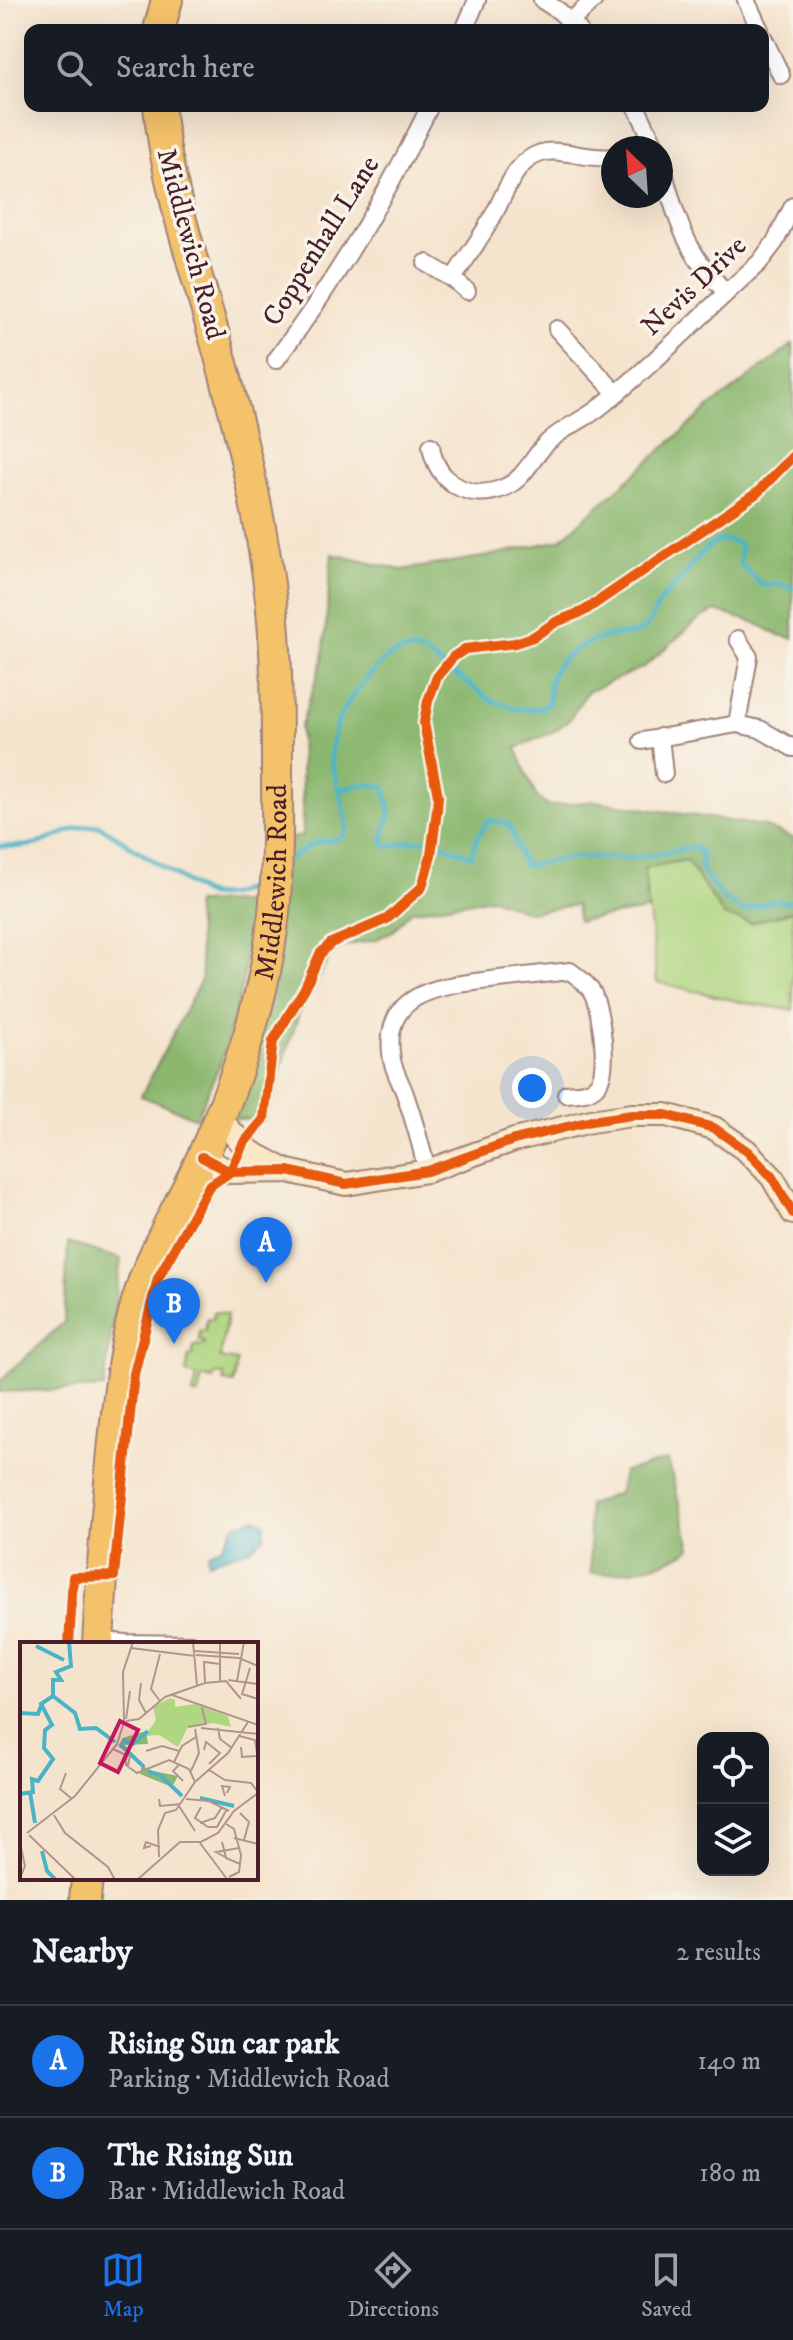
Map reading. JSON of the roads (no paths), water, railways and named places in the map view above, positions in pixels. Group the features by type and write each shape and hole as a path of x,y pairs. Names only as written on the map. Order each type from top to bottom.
{"highway":[{"path":"148,0 154,24"},
{"path":"158,24 167,0"},
{"name":"Middlewich Road","path":"98,1642 101,1576 118,1404 128,1337 144,1281 219,1119 257,1009 275,906 277,711 268,578 244,452 179,212 165,154 160,112"},
{"path":"85,1900 87,1880"}],"street":[{"path":"467,24 477,0"},
{"path":"542,0 572,24"},
{"path":"576,24 594,0"},
{"path":"746,0 757,24"},
{"path":"769,50 781,75"},
{"name":"Coppenhall Lane","path":"276,360 348,255 427,112"},
{"path":"639,112 650,136"},
{"path":"453,279 516,172 526,162 544,152 554,151 587,158 601,157"},
{"path":"673,203 690,246 726,293"},
{"name":"Nevis Drive","path":"431,446 437,467 459,488 477,493 499,490 519,479 547,442 586,418 616,393 769,252 793,206"},
{"path":"426,263 467,291"},
{"path":"557,329 616,393"},
{"path":"737,724 749,657 738,639"},
{"path":"642,741 737,724 760,729 793,748"},
{"path":"660,737 664,774"},
{"path":"427,1171 418,1132 392,1061 391,1037 402,1008 420,994 441,986 570,971 593,993 600,1019 605,1070 599,1085 588,1092 566,1094"},
{"path":"202,1157 230,1172 288,1171 346,1184 427,1171 514,1140 591,1121 632,1115 666,1115 714,1128 747,1151 772,1177 793,1213"},
{"path":"219,1119 251,1152 288,1171"}],"water":[{"path":"254,1518 265,1523 265,1536 250,1549 208,1562 208,1554 222,1546 235,1525"}],"waterway":[{"path":"286,862 314,843 337,839 346,832 346,817 331,760 332,742 344,709 389,656 409,650 425,653 491,700 516,709 541,709 549,702 550,680 560,662 592,641 644,629 662,599 700,554 715,543 732,541 741,546 740,564 763,586 776,584 793,588"},
{"path":"341,790 363,785 385,787 390,812 382,841 389,847 423,840 471,856 479,834 489,820 508,824 525,866 574,857 632,858 696,847 703,857 700,869 723,897 742,911 773,901 793,902"},
{"path":"0,846 29,845 77,829 100,826 204,894 221,896 236,893 265,877"}],"place":[{"name":"Rising Sun car park","path":"266,1283"},
{"name":"The Rising Sun","path":"174,1344"}]}
